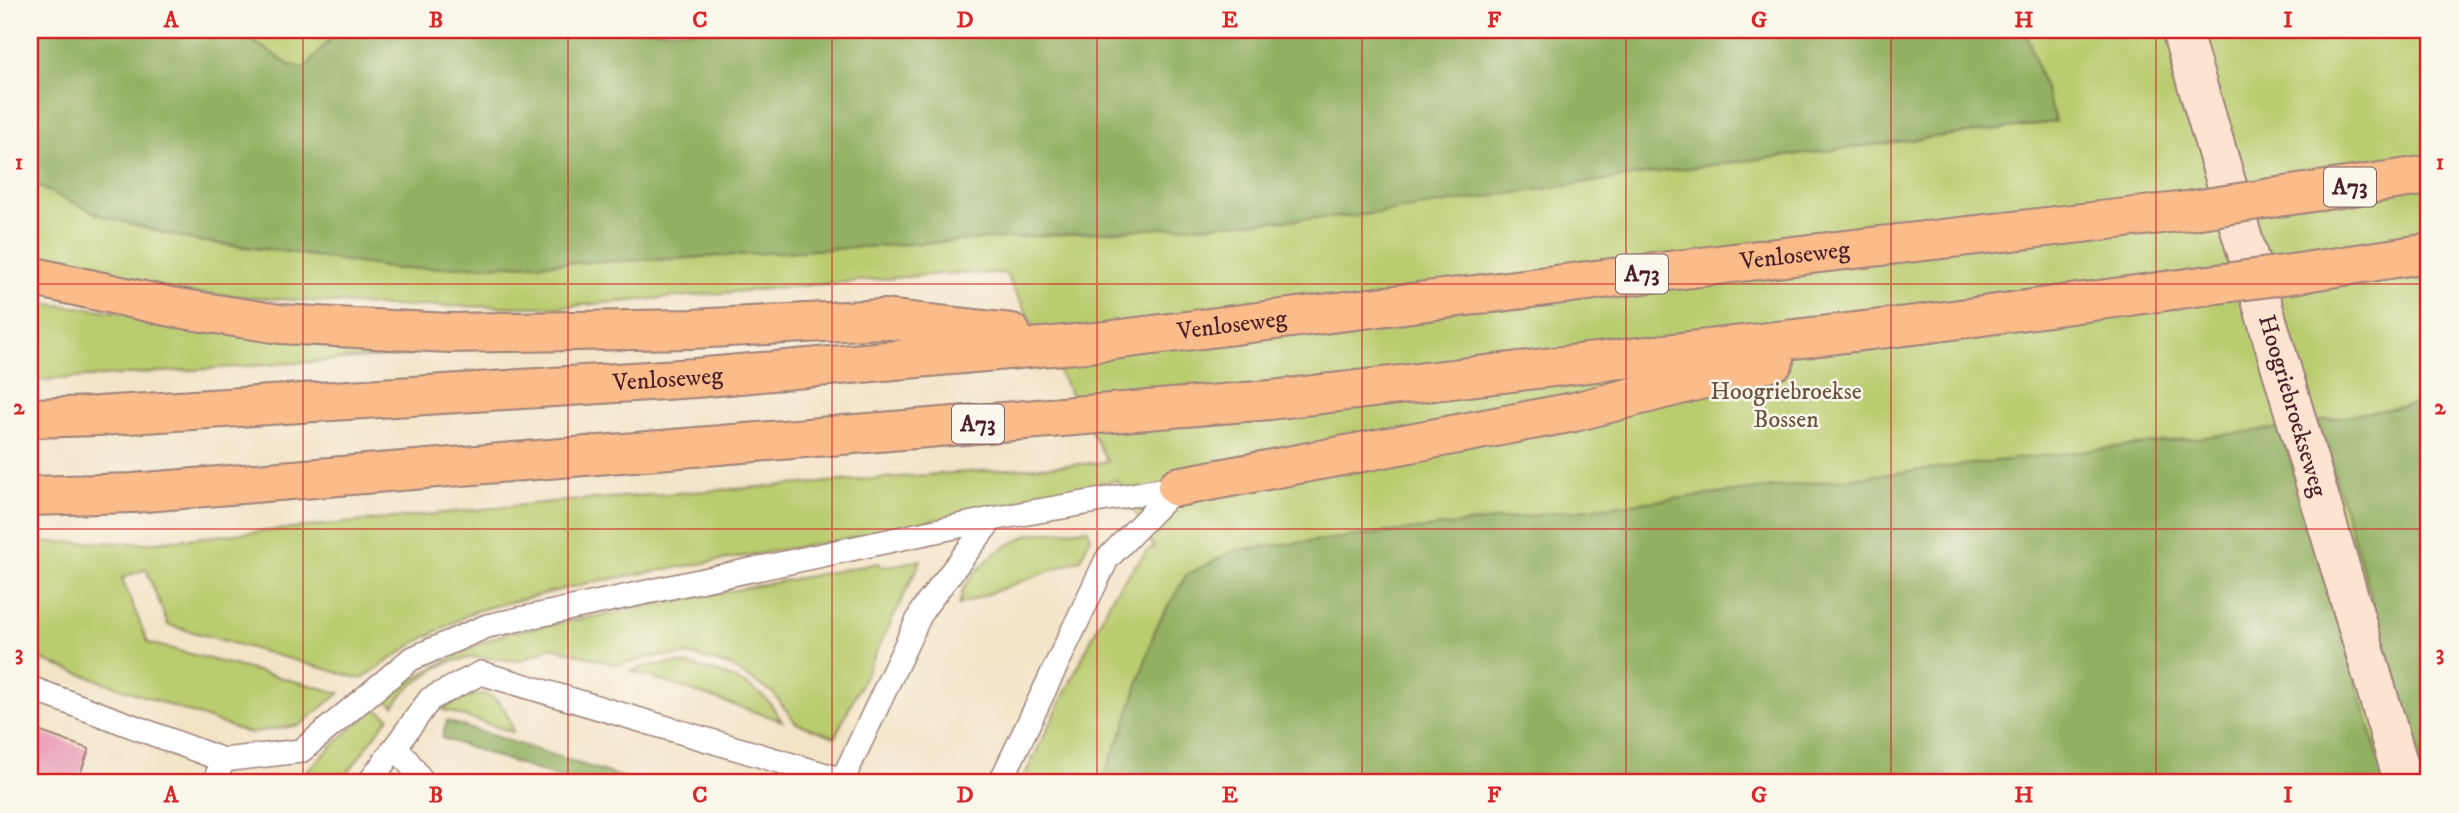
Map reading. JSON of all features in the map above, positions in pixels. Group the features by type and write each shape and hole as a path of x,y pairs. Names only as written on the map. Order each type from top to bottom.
{"highway":[{"name":"Venloseweg","path":"30,418 695,378 1097,342 1741,262 2187,211 2429,175"},
{"name":"A73","path":"30,496 133,493 1270,400 1923,324 2429,253"},
{"name":"A73","path":"30,276 172,307 280,324 449,333 691,329 883,319 1097,342"},
{"name":"A73","path":"1177,486 1573,412 1923,324"}],"street":[{"name":"Hoogriebroekseweg","path":"2181,30 2404,783"}],"lane":[{"name":"A73","path":"30,688 223,760 301,751 411,659 488,626 992,519 1177,486"},
{"path":"1000,783 1107,559 1177,486"},
{"path":"369,783 430,699 481,673 842,781 923,609 992,519"},
{"path":"397,747 424,783"},
{"path":"214,783 223,760"}],"green space":[{"name":"Hoogriebroekse Bossen","path":"30,30 2429,30 2429,783 1139,783 1125,725 1101,783 1021,783 1114,593 1147,551 1154,547 1117,480 847,539 592,582 475,611 415,643 361,679 168,625 146,569 122,578 148,643 340,693 300,725 248,733 30,656 30,542 145,543 553,502 1108,462 1005,273 940,274 560,307 384,306 177,292 63,263 30,251 30,176 38,185 53,194 95,212 148,229 202,241 285,251","holes":["987,239 673,259 397,269 289,252"]},
{"path":"30,30 236,30 290,65 305,68 338,30 2025,30 2056,122 1681,169 1356,216 673,259 397,269 196,241 102,216 37,186 30,176"},
{"path":"2230,30 2364,30 2257,44 2236,36"},
{"path":"30,302 413,345 412,355 30,381"},
{"path":"2429,402 2429,783 2427,783 2318,421"},
{"path":"2281,428 2386,783 1101,783 1125,725 1156,627 1187,574 1236,550"},
{"path":"1088,529 1090,537 1081,559 959,605 963,589 976,571 999,550 1030,534"},
{"path":"921,560 835,737 796,723 773,693 730,666 692,655 657,656 618,665 552,647 519,661 475,657 449,662 439,667 407,689 394,706 384,699 443,662 506,633 879,563 882,567"},
{"path":"677,663 713,671 750,687 769,702 782,721 632,671 647,666"},
{"path":"481,694 493,698 503,707 513,732 441,709 463,698"},
{"path":"376,708 389,717 340,783 294,783 348,731"},
{"path":"447,721 640,783 574,783 442,738"}],"building":[{"path":"30,728 89,749 77,783 30,783"}]}
